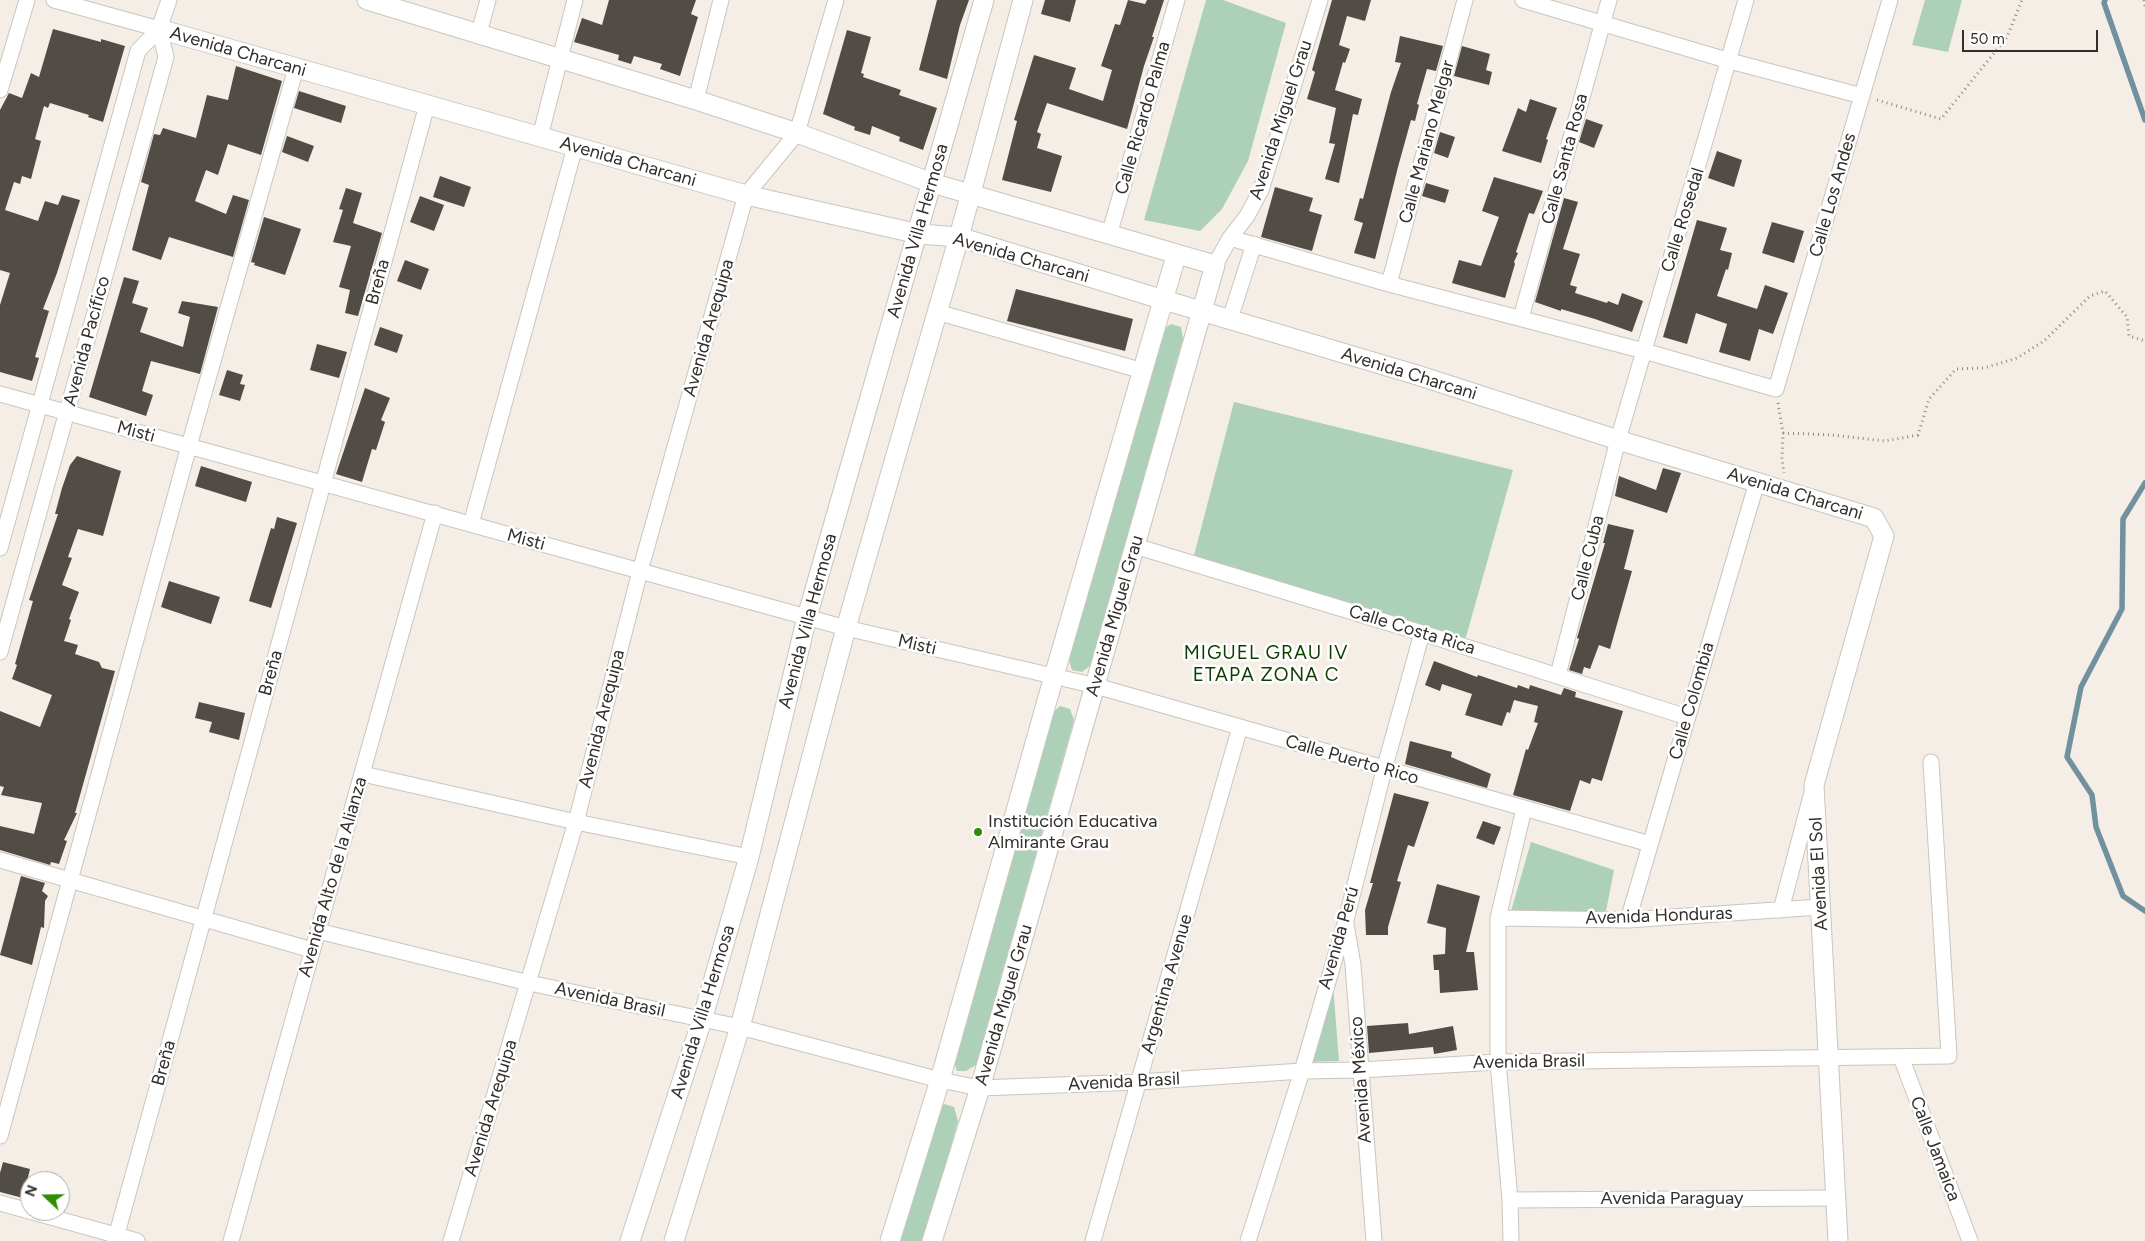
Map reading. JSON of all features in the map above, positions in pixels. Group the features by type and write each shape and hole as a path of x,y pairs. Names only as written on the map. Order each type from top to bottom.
{"street":[{"path":"0,90 27,0"},
{"path":"54,0 159,30"},
{"name":"Avenida Pacífico","path":"0,548 138,51 159,30 170,0"},
{"path":"367,0 798,133 932,183 1214,266"},
{"path":"479,33 488,0"},
{"path":"540,137 575,0"},
{"path":"696,100 721,0"},
{"path":"746,195 798,133 836,0"},
{"name":"Avenida Villa Hermosa","path":"630,1241 702,1020 749,857 807,617 984,0"},
{"name":"Avenida Villa Hermosa","path":"674,1241 740,1027 846,628 938,312 1023,0"},
{"name":"Calle Ricardo Palma","path":"1109,235 1177,0"},
{"name":"Avenida Miguel Grau","path":"932,1241 980,1088 1096,686 1214,266 1230,238 1247,216 1261,190 1320,0"},
{"name":"Calle Mariano Melgar","path":"1389,284 1465,0"},
{"path":"1524,0 1730,61 1862,96"},
{"name":"Calle Santa Rosa","path":"1521,318 1609,0"},
{"name":"Calle Rosedal","path":"1618,440 1730,61 1746,0"},
{"name":"Calle Los Andes","path":"1776,389 1890,0"},
{"name":"Avenida Pacífico","path":"0,652 166,57 159,30"},
{"name":"Avenida Charcani","path":"159,30 746,195 918,234 959,237 1417,376 1874,518"},
{"path":"0,1136 72,879 189,446 296,68"},
{"name":"Breña","path":"116,1238 427,105"},
{"path":"471,524 575,147"},
{"name":"Avenida Arequipa","path":"450,1241 576,822 640,571 746,195"},
{"path":"1230,238 1389,284 1644,351 1776,389"},
{"path":"1230,319 1254,244"},
{"path":"890,1241 940,1080 1054,676 1176,256"},
{"path":"938,312 1143,371"},
{"name":"Misti","path":"0,394 846,628 1054,676"},
{"name":"Calle Cuba","path":"1558,676 1618,440"},
{"name":"Calle Colombia","path":"1628,920 1757,482"},
{"name":"Avenida Alto de la Alianza","path":"234,1240 312,950 435,513"},
{"name":"Avenida El Sol","path":"1838,1241 1814,785 1884,536 1874,518"},
{"name":"Calle Costa Rica","path":"1135,546 1422,633 1687,717"},
{"name":"Avenida Perú","path":"1248,1241 1302,1070 1346,920 1384,770 1422,633"},
{"name":"Calle Puerto Rico","path":"1054,676 1096,686 1384,770 1650,844"},
{"name":"Argentina Avenue","path":"1093,1241 1240,727"},
{"name":"Avenida Brasil","path":"318,930 529,982 740,1027 940,1080 980,1088 1139,1082 1302,1070 1360,1070 1498,1062 1950,1056 1931,762"},
{"path":"363,774 576,822 749,857"},
{"path":"1781,910 1814,785"},
{"path":"1511,1241 1510,1200 1498,1062 1498,918 1524,809"},
{"path":"0,860 72,879 203,920 312,950"},
{"name":"Avenida Honduras","path":"1498,918 1628,920 1820,907"},
{"name":"Avenida México","path":"1346,920 1353,964 1374,1241"},
{"name":"Calle Jamaica","path":"1901,1057 1970,1241"},
{"name":"Avenida Paraguay","path":"1510,1200 1835,1198"},
{"path":"0,1203 116,1238 137,1241"}],"path":[{"path":"1862,96 1941,119 2007,37 2022,0"},
{"path":"2144,0 2145,6"},
{"path":"1784,433 1832,435 1885,441 1918,435 1930,399 1956,369 1984,368 2017,358 2044,340 2090,296 2105,291 2127,317 2129,336 2145,341"},
{"path":"1776,389 1784,433 1782,459 1786,491"}],"green space":[{"path":"1206,0 1223,0 1286,23 1248,161 1222,209 1200,231 1144,220"},
{"path":"1925,0 1962,0 1948,52 1912,45"},
{"path":"1171,324 1181,327 1183,339 1091,665 1082,672 1072,670 1068,657 1162,330"},
{"path":"1234,402 1513,470 1464,644 1192,563"},
{"path":"1060,706 1070,709 1074,720 976,1065 966,1071 957,1071 953,1059 1052,713"},
{"path":"1531,842 1614,870 1606,911 1511,911"},
{"path":"1333,985 1339,1061 1307,1062"},
{"path":"944,1104 954,1107 958,1121 924,1241 897,1241 934,1113"}],"building":[{"path":"609,0 696,0 691,14 698,17 680,76 660,69 662,64 634,56 631,64 618,60 619,55 574,42 582,18 602,25"},
{"path":"937,0 969,0 960,25 947,79 919,70"},
{"path":"1045,0 1076,0 1070,22 1041,14"},
{"path":"1128,0 1145,4 1147,0 1164,0 1127,129 1047,103 1037,132 1041,134 1037,148 1062,156 1051,192 1002,180 1017,121 1014,120 1034,55 1076,68 1069,89 1103,101 1112,70 1101,66 1115,24 1120,25"},
{"path":"1332,0 1371,0 1365,21 1347,16 1339,45 1350,49 1345,63 1343,62 1335,90 1362,99 1358,115 1353,114 1339,183 1325,179 1335,144 1329,143 1336,108 1307,99 1315,72 1312,70"},
{"path":"53,29 101,42 101,39 125,46 103,122 88,117 89,115 50,103 48,108 44,106 35,139 41,141 31,179 22,176 20,184 14,182 5,210 38,221 45,201 58,205 62,195 80,200 57,273 43,309 49,311 35,357 39,358 32,381 0,372 0,305 10,273 0,270 0,110 9,93 22,98 31,73 39,77"},
{"path":"847,30 871,37 861,73 864,74 863,77 901,90 899,95 937,108 923,150 899,141 900,137 872,126 870,135 854,130 855,127 823,114"},
{"path":"1400,36 1443,46 1436,71 1427,69 1417,104 1419,105 1415,121 1411,120 1375,259 1354,253 1363,223 1354,220 1360,198 1363,199 1391,92 1401,63 1395,62"},
{"path":"1462,46 1490,54 1486,70 1492,72 1489,85 1454,76"},
{"path":"236,66 282,81 261,155 228,144 218,175 206,170 195,201 226,214 233,195 249,200 233,257 169,237 161,260 132,250 149,185 141,182 154,134 160,135 163,128 196,138 207,95 228,100"},
{"path":"299,91 346,106 341,123 294,108"},
{"path":"1530,99 1557,108 1546,139 1548,140 1541,163 1502,151 1518,108 1526,112"},
{"path":"1586,119 1603,125 1594,148 1579,142"},
{"path":"1440,132 1455,137 1448,158 1434,153"},
{"path":"287,136 314,146 308,162 282,152"},
{"path":"1717,151 1742,160 1734,187 1708,178"},
{"path":"440,176 471,187 464,207 433,197"},
{"path":"1494,177 1543,191 1534,214 1529,213 1516,252 1518,253 1505,298 1452,283 1459,260 1481,266 1499,217 1482,211"},
{"path":"1426,183 1449,190 1445,203 1422,196"},
{"path":"1275,187 1313,198 1309,211 1322,215 1312,251 1261,237"},
{"path":"346,188 362,193 353,223 382,233 358,316 345,313 350,290 339,287 351,246 333,242 343,210 339,209"},
{"path":"420,196 444,205 434,231 410,222"},
{"path":"1564,198 1578,202 1563,249 1580,254 1570,285 1577,287 1575,293 1607,303 1608,301 1618,305 1622,293 1643,301 1632,332 1535,302"},
{"path":"264,217 301,229 285,275 254,265 255,263 251,262"},
{"path":"1697,220 1727,228 1720,250 1732,253 1728,270 1726,269 1717,296 1757,309 1765,285 1788,293 1773,334 1759,329 1750,361 1719,352 1727,324 1696,313 1687,344 1663,337"},
{"path":"1772,222 1804,231 1794,263 1762,253"},
{"path":"405,260 429,269 421,290 397,281"},
{"path":"124,277 139,281 132,303 148,308 140,332 183,347 190,317 178,313 182,301 218,307 200,374 151,361 142,391 153,395 146,416 89,397"},
{"path":"1016,289 1133,319 1125,351 1007,321"},
{"path":"380,327 403,335 397,353 374,345"},
{"path":"317,344 347,352 339,378 310,370"},
{"path":"227,370 243,375 240,384 245,385 240,401 219,395"},
{"path":"365,388 390,398 381,420 385,422 376,450 372,449 362,482 336,474"},
{"path":"77,456 121,471 103,536 78,529 68,557 72,558 62,585 79,592 69,619 71,620 64,641 78,645 75,654 99,662 102,668 115,671 75,813 77,813 64,840 67,841 59,864 51,862 50,865 0,850 0,826 34,834 42,803 1,795 4,787 0,786 0,711 40,727 52,695 12,679 33,601 29,600 58,514 55,514 62,488 70,465"},
{"path":"201,466 252,482 246,502 195,486"},
{"path":"1663,468 1681,473 1667,513 1615,496 1619,476 1656,490"},
{"path":"277,517 297,523 271,608 249,601 271,528 274,529"},
{"path":"1608,524 1634,530 1624,569 1632,571 1610,649 1599,645 1590,669 1584,667 1582,674 1569,670 1605,543 1603,543"},
{"path":"169,581 220,597 211,624 161,607"},
{"path":"1434,661 1477,677 1478,675 1517,688 1518,685 1529,689 1530,685 1561,695 1564,688 1576,692 1575,697 1623,711 1602,781 1592,778 1590,784 1580,780 1570,811 1513,795 1526,749 1528,750 1538,723 1534,722 1538,706 1514,700 1510,713 1507,712 1502,726 1465,715 1472,694 1442,684 1440,691 1425,685"},
{"path":"199,702 245,713 239,740 209,732 212,722 195,718"},
{"path":"1410,741 1452,752 1451,757 1491,774 1487,788 1405,764"},
{"path":"1394,793 1429,802 1414,847 1408,845 1397,881 1401,882 1388,927 1388,935 1366,935 1365,910 1373,883 1370,883"},
{"path":"1483,821 1501,827 1494,845 1476,838"},
{"path":"21,876 45,883 42,891 48,896 45,901 44,928 41,927 32,965 0,955"},
{"path":"1437,884 1480,896 1466,952 1474,952 1478,990 1440,993 1439,970 1434,970 1433,955 1445,954 1446,928 1427,923"},
{"path":"1408,1023 1409,1034 1453,1026 1457,1050 1434,1054 1433,1047 1369,1053 1367,1026"},
{"path":"3,1162 30,1169 30,1171 20,1171 20,1197 0,1192 0,1173"}],"waterway":[{"path":"2105,0 2104,3 2145,120"},
{"path":"2145,483 2123,519 2122,609 2081,687 2067,757 2092,795 2096,827 2123,896 2145,911"}],"place":[{"name":"Institución Educativa Almirante Grau","path":"978,832"}],"district":[{"name":"MIGUEL GRAU IV ETAPA ZONA C","path":"1266,664"}]}
